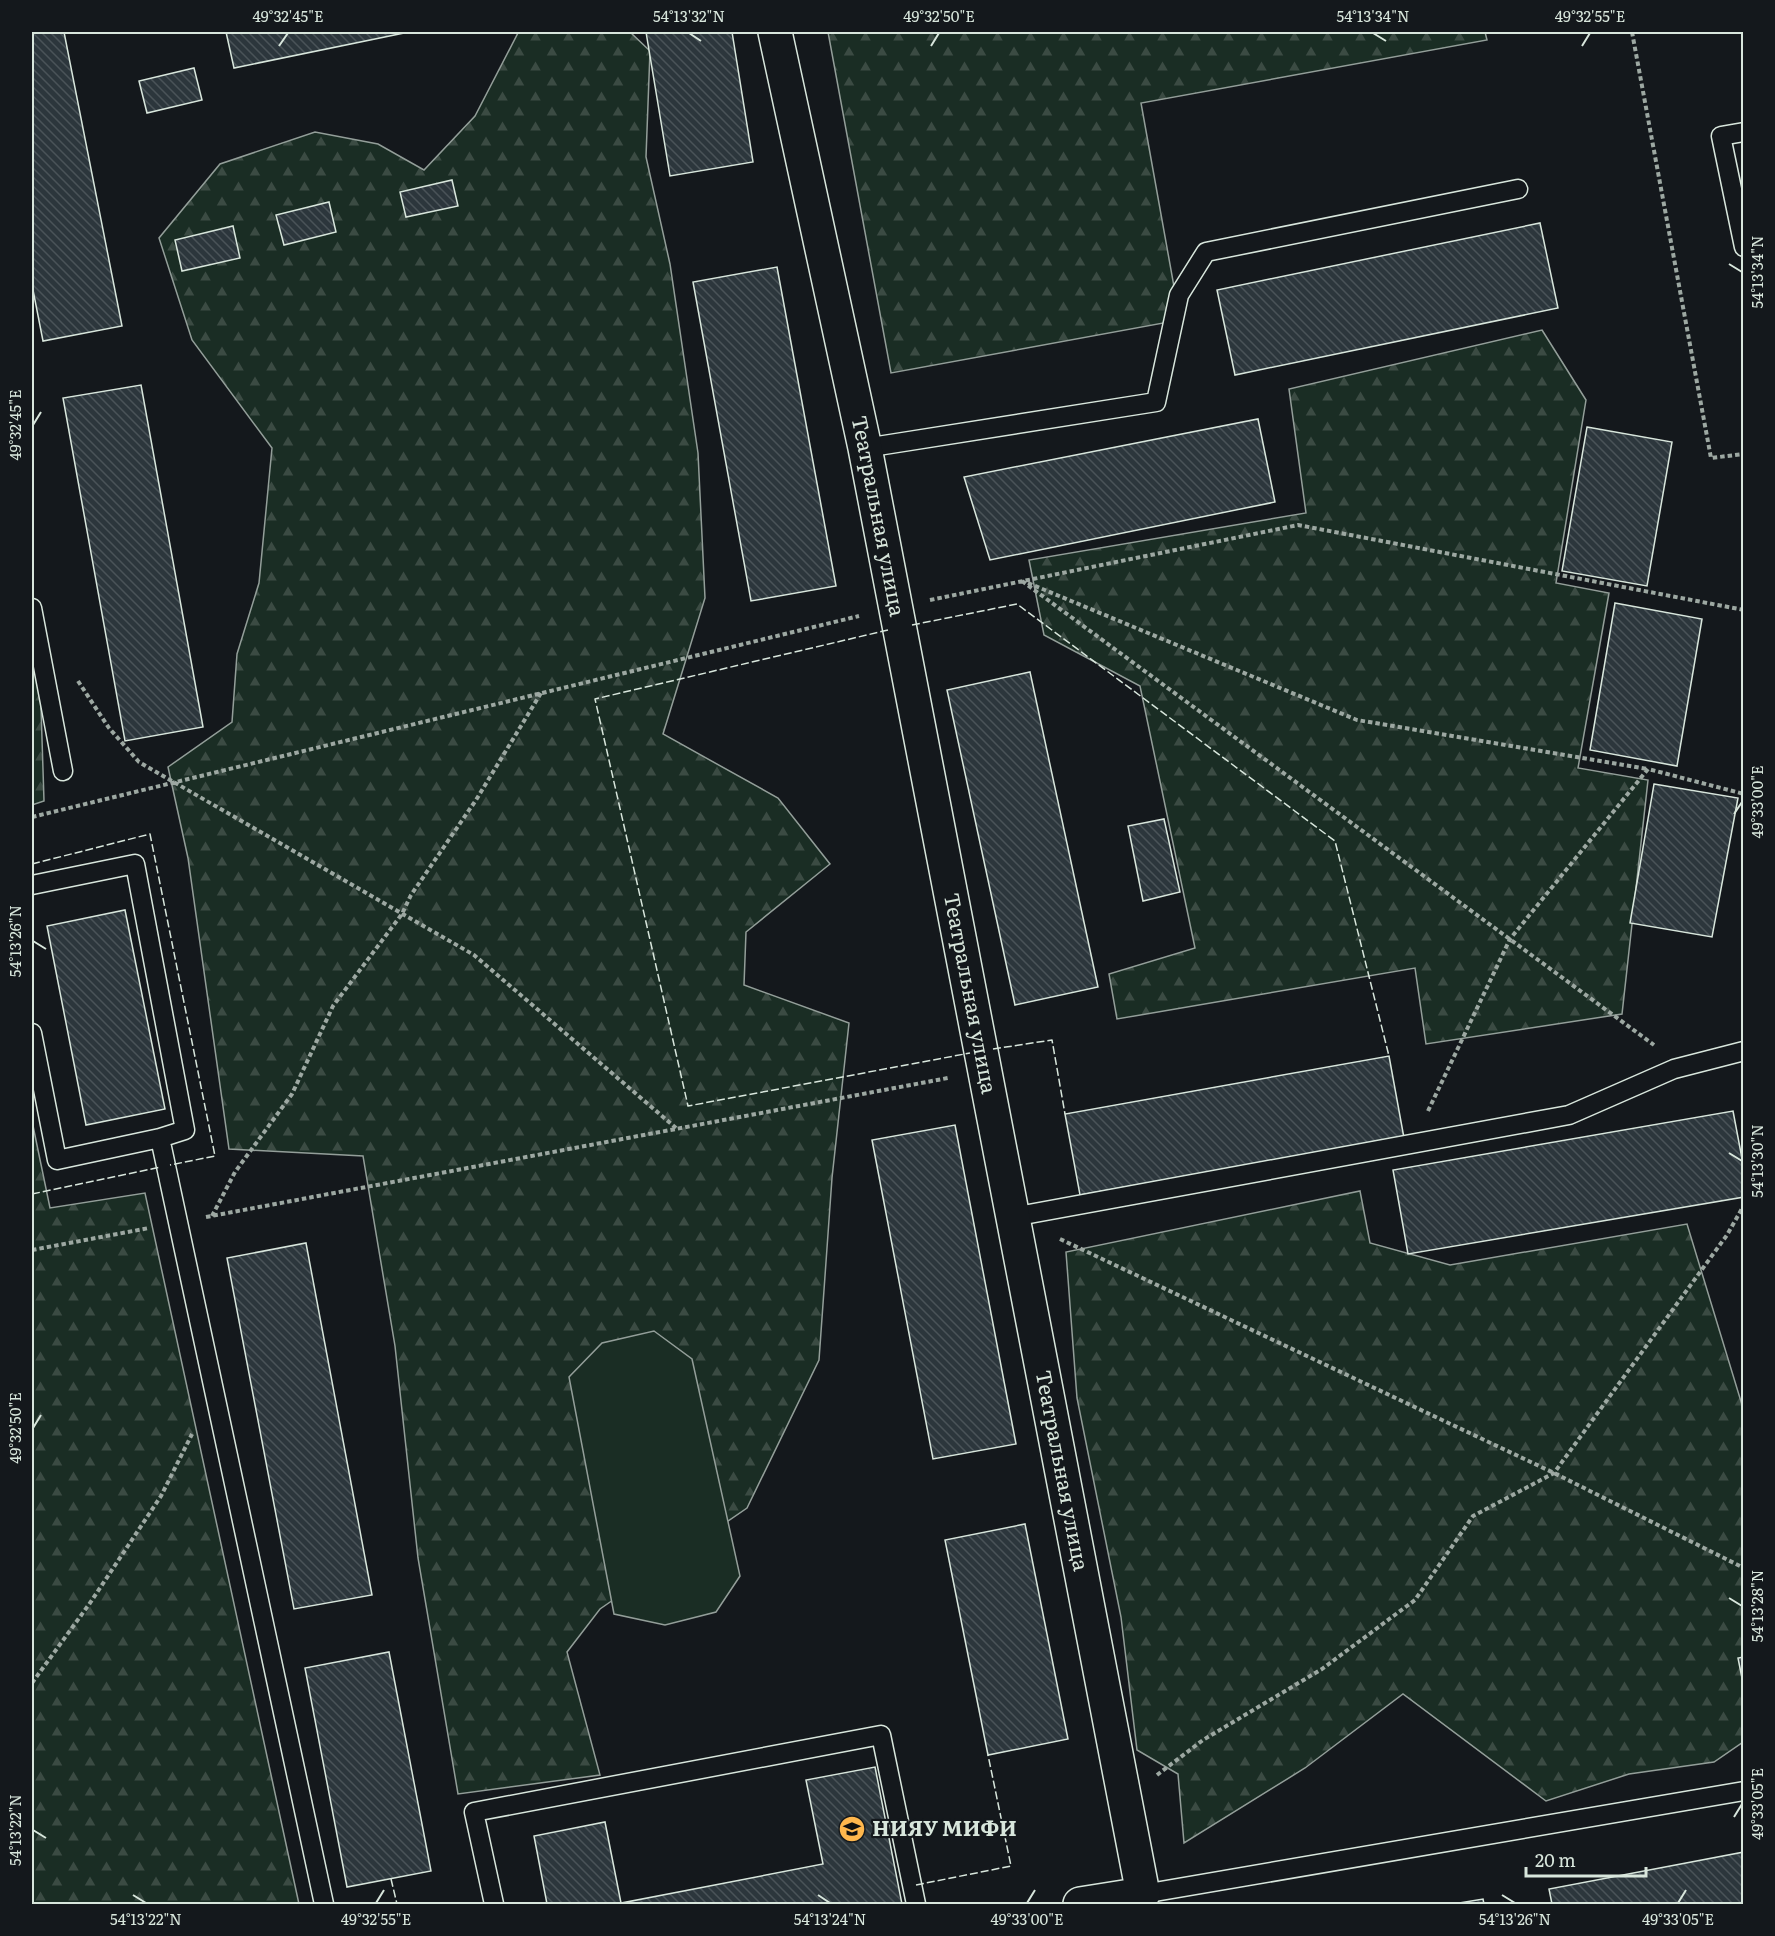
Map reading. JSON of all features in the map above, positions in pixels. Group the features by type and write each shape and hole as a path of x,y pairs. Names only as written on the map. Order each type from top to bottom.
{"street":[{"name":"Театральная улица","path":"775,32 865,448 1143,1894"},
{"path":"1080,1905 1143,1894"}],"lane":[{"path":"1743,132 1721,136 1743,247"},
{"path":"865,448 1156,402 1179,295 1206,252 1518,189"},
{"path":"32,608 63,771"},
{"path":"32,885 135,864 185,1130 160,1138 57,1160 32,1033"},
{"path":"1013,1217 1569,1115 1684,1067 1743,1051"},
{"path":"160,1138 324,1905"},
{"path":"494,1905 474,1812 881,1735 916,1905"},
{"path":"1143,1894 1743,1791"}],"path":[{"path":"1632,32 1711,458 1743,454"},
{"path":"1684,1067 1022,581 1357,720 1648,769 1743,794"},
{"path":"77,680 109,728 138,762 474,955 677,1128"},
{"path":"212,1216 236,1172 292,1094 333,1006 402,914 411,895 476,800 541,693"},
{"path":"1412,1144 1510,939 1648,769"},
{"path":"32,1250 985,1071"},
{"path":"1125,1800 1203,1740 1322,1669 1415,1600 1473,1516 1554,1473 1727,1235 1743,1205"},
{"path":"1013,1217 1554,1473 1743,1568"},
{"path":"32,1683 90,1603 161,1497 214,1391"}],"green space":[{"path":"630,32 650,51 646,157 670,264 698,453 705,598 663,734 778,798 830,864 746,932 744,985 849,1023 832,1178 819,1360 747,1508 600,1609 567,1652 600,1775 458,1794 418,1558 395,1346 363,1156 229,1149 188,858 168,767 232,722 237,654 259,583 272,448 192,340 159,238 220,164 315,132 378,144 424,170 475,116 518,33"},
{"path":"828,32 1485,32 1487,40 1141,103 1180,320 891,373"},
{"path":"1542,330 1586,400 1556,583 1609,593 1578,768 1648,780 1622,1014 1426,1044 1415,968 1117,1019 1109,974 1195,948 1140,686 1044,635 1029,560 1306,513 1289,389"},
{"path":"32,612 39,645 44,801 32,805"},
{"path":"32,1121 50,1208 145,1193 299,1904 32,1904"},
{"path":"1360,1191 1370,1243 1450,1265 1687,1224 1743,1408 1743,1742 1714,1762 1629,1774 1546,1801 1403,1694 1305,1768 1184,1843 1178,1774 1137,1750 1121,1617 1077,1398 1066,1252"},
{"path":"654,1331 692,1359 740,1576 716,1612 665,1625 614,1614 569,1377 602,1343"}],"building":[{"path":"32,32 64,32 122,326 43,341 32,285"},
{"path":"226,32 409,32 234,68"},
{"path":"646,32 732,32 753,162 670,176"},
{"path":"194,68 202,100 147,113 139,81"},
{"path":"452,180 458,206 406,217 400,192"},
{"path":"329,202 336,232 284,245 276,215"},
{"path":"1540,223 1558,308 1235,375 1217,290"},
{"path":"233,226 240,258 182,271 175,240"},
{"path":"777,267 836,586 751,601 693,282"},
{"path":"141,385 203,727 125,741 63,398"},
{"path":"1258,419 1275,502 990,560 964,477"},
{"path":"1587,427 1672,442 1647,586 1562,571"},
{"path":"1615,603 1702,619 1677,766 1590,750"},
{"path":"1030,672 1098,987 1015,1005 947,690"},
{"path":"1654,784 1738,798 1712,937 1630,923"},
{"path":"1164,819 1180,892 1143,901 1128,826"},
{"path":"125,910 165,1109 86,1125 47,926"},
{"path":"1389,1056 1404,1138 1080,1195 1065,1114"},
{"path":"1733,1111 1744,1169 1744,1197 1408,1254 1393,1170"},
{"path":"955,1125 1016,1444 933,1459 872,1140"},
{"path":"306,1243 372,1595 294,1609 227,1258"},
{"path":"1025,1524 1068,1739 988,1755 945,1540"},
{"path":"389,1652 431,1871 347,1887 305,1668"},
{"path":"1744,1657 1744,1688 1738,1658"},
{"name":"НИЯУ МИФИ","path":"875,1767 902,1904 547,1904 534,1836 605,1822 621,1903 823,1864 806,1780"},
{"path":"1744,1852 1744,1904 1552,1904 1549,1889"},
{"path":"1483,1899 1484,1904 1453,1904"}],"fence":[{"path":"912,625 1017,604 1335,841 1389,1056"},
{"path":"888,630 595,699 688,1106 970,1053"},
{"path":"32,864 150,834 215,1156 170,1165"},
{"path":"993,1049 1052,1040 1065,1114"},
{"path":"32,1194 161,1167"},
{"path":"916,1885 1011,1866 988,1755"},
{"path":"391,1879 397,1904"}],"place":[{"name":"НИЯУ МИФИ","path":"852,1829"}]}
